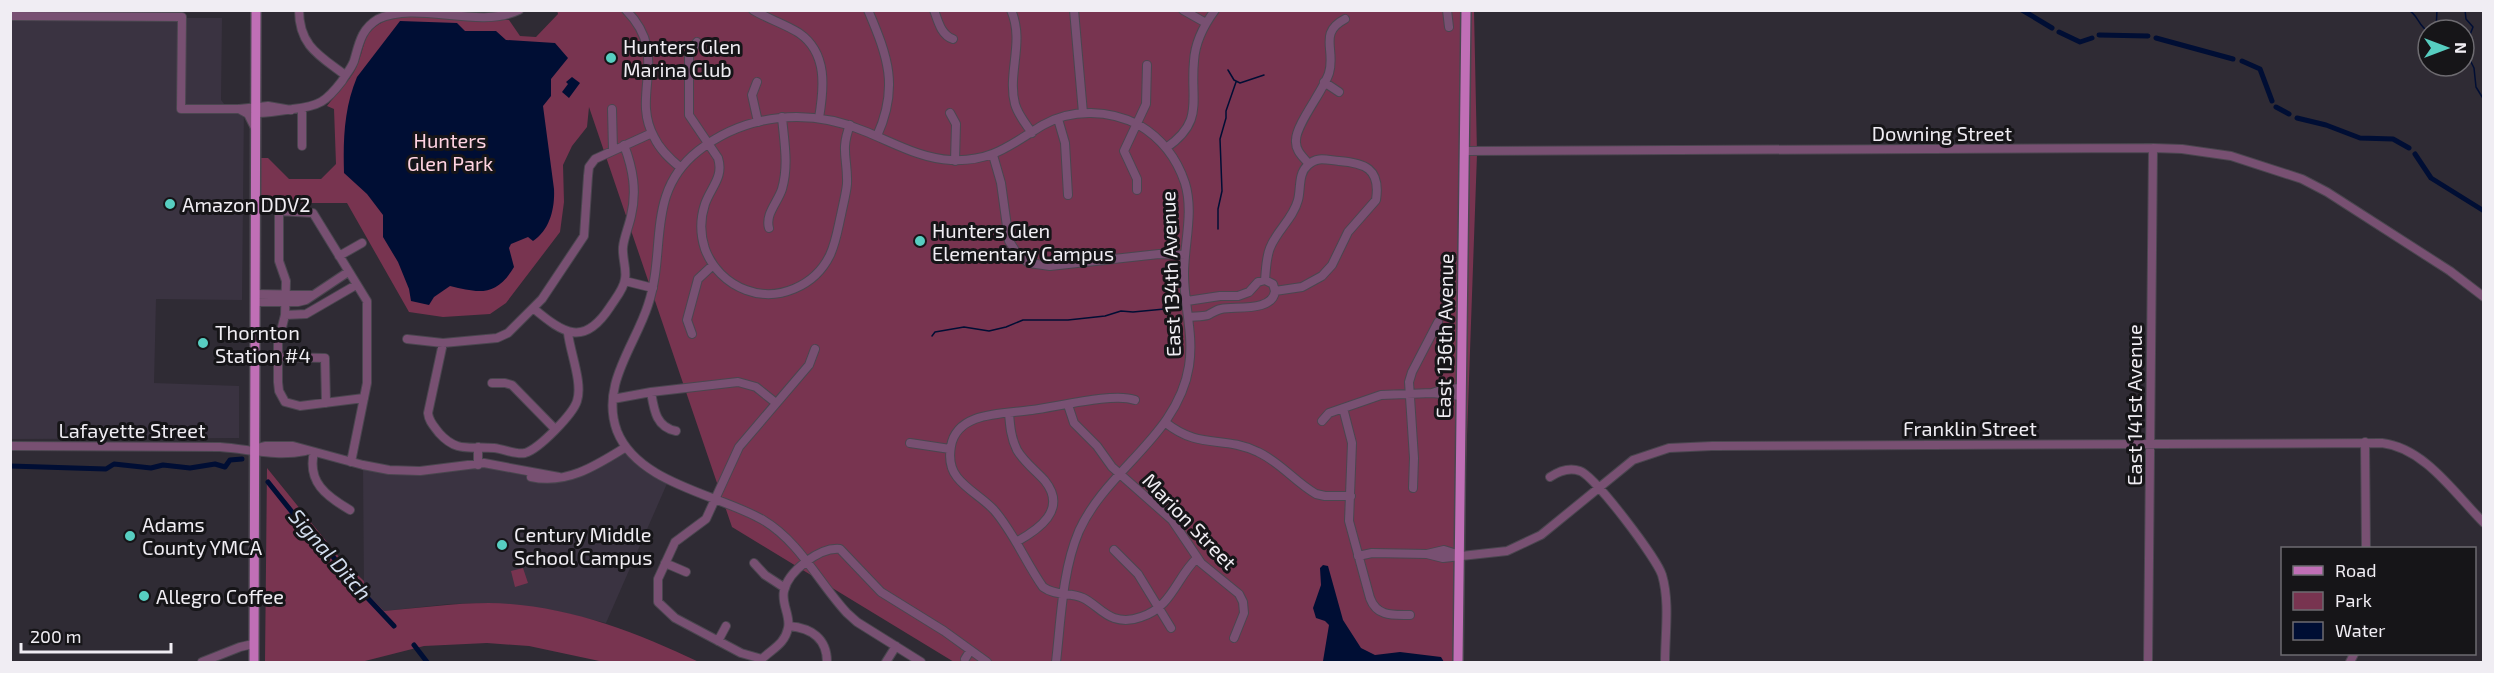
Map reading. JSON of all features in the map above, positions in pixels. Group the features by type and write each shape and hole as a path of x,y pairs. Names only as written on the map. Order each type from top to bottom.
{"main road":[{"path":"254,663 256,10"},
{"name":"East 136th Avenue","path":"1458,663 1466,10"}],"street":[{"path":"299,10 299,25 306,42 315,52 345,75"},
{"path":"10,16 182,17 181,109 257,110 281,106 291,110 313,107 327,99 352,65 360,39 366,29 386,15 405,11 462,12 504,16 519,10"},
{"path":"626,10 638,23 649,50 647,109 652,133 665,154 681,168"},
{"path":"753,10 798,32 813,47 823,74 819,118"},
{"path":"868,10 884,47 890,73 889,99 877,136"},
{"path":"934,10 942,31 947,37 953,39"},
{"path":"1011,10 1017,38 1013,83 1015,104 1032,133"},
{"path":"1074,10 1083,113"},
{"path":"1183,10 1206,23"},
{"path":"921,663 847,613 785,537 766,522 652,471 626,447 615,424 613,399 618,372 638,332 653,288 662,206 671,182 681,168 709,144 730,131 782,117 819,118 850,125 925,156 955,161 973,160 993,155 1058,119 1083,113 1105,114 1137,124 1154,135 1166,148 1182,136 1192,120 1195,107 1194,55 1206,23 1215,10"},
{"path":"1447,10 1449,27"},
{"path":"1309,164 1298,151 1296,136 1330,69 1330,33 1334,26 1345,19"},
{"path":"697,42 689,54 689,115 718,158 720,172 704,207 701,230 706,251 713,265 736,286 765,294 793,290 816,274 828,259 835,243 847,186 844,144 850,125"},
{"path":"1137,190 1137,179 1124,151 1147,100 1147,65"},
{"path":"757,82 753,95 758,122"},
{"path":"1324,82 1339,92"},
{"path":"239,109 250,116 257,132"},
{"path":"302,109 302,146"},
{"path":"612,110 613,150"},
{"path":"950,113 956,124 955,161"},
{"path":"770,228 770,215 779,197 785,173 782,117"},
{"path":"1058,119 1065,143 1068,195"},
{"path":"407,339 443,343 503,336 542,299 584,236 589,167 601,155 652,133"},
{"path":"533,308 560,330 568,333 585,331 600,322 625,281 623,245 632,214 634,177 624,145"},
{"name":"East 134th Avenue","path":"1056,663 1071,558 1079,532 1093,507 1120,473 1166,423 1181,396 1188,372 1191,348 1184,280 1188,211 1186,190 1178,166 1166,148"},
{"name":"Downing Street","path":"1464,151 2153,148 2182,149 2231,156 2293,175 2327,192 2456,275 2484,297"},
{"name":"East 141st Avenue","path":"2148,663 2153,148"},
{"path":"993,155 1001,183 1009,241 1018,255 1029,263 1050,266 1159,254 1185,255"},
{"path":"1265,280 1269,249 1295,209 1302,173 1309,164 1321,159 1362,164 1375,177 1376,200 1348,232 1332,265 1322,276 1302,287 1275,291"},
{"path":"351,462 368,383 367,302 313,213 310,211 279,211 279,261 286,281 286,298 285,315 279,334 279,391 285,402 300,406 364,398"},
{"path":"339,256 362,243"},
{"path":"692,334 687,322 699,276 713,265"},
{"path":"256,298 312,295 348,272"},
{"path":"1186,301 1238,296 1249,292 1258,282 1265,280 1273,284 1275,291 1272,300 1266,304 1243,309 1219,309 1205,316 1188,317"},
{"path":"625,281 653,288"},
{"path":"285,315 306,314 356,285"},
{"path":"1413,488 1414,458 1408,393 1412,372 1438,322"},
{"path":"443,343 429,417 431,423 452,445 521,454 538,446 555,429 572,411 578,396 568,333"},
{"path":"815,349 809,365 739,447 704,522 683,534 675,542 657,585 658,602 675,618 741,653 762,660 779,645 789,626 784,598 785,588 794,573 828,549 844,551 881,592 944,631 987,663"},
{"path":"278,357 325,358 326,403"},
{"path":"613,399 651,392 738,382 756,387 776,403"},
{"path":"492,383 505,383 512,386 555,429"},
{"path":"1322,421 1329,413 1381,395 1432,393 1441,389 1461,392"},
{"path":"651,392 654,411 660,422 665,428 676,431"},
{"path":"1135,400 1119,396 970,420 958,430 950,448 953,471 994,510 1043,587 1052,592 1082,598 1107,615 1120,620 1139,618 1159,608 1173,593 1187,568 1197,558"},
{"name":"Marion Street","path":"1068,405 1074,423 1097,446 1107,460 1172,520 1197,558 1242,600 1244,616 1234,638"},
{"path":"1343,408 1352,443 1349,521 1374,607 1384,614 1410,615"},
{"path":"1009,413 1016,448 1048,486 1052,498 1050,514 1045,523 1016,542"},
{"path":"1166,423 1190,438 1230,443 1255,450 1316,494 1351,496"},
{"path":"2365,442 2366,547"},
{"name":"Franklin Street","path":"1358,556 1372,553 1427,554 1444,550 1460,555 1507,551 1542,535 1633,460 1651,452 1677,447 2365,442 2389,444 2416,455 2484,523"},
{"path":"910,443 950,448"},
{"name":"Lafayette Street","path":"10,446 168,446 254,449 270,453 310,452 375,468 409,471 484,464 559,477 587,471 626,447"},
{"path":"478,447 478,465"},
{"path":"310,452 315,479 338,503 350,510"},
{"path":"1550,477 1566,469 1584,472 1653,556 1659,568 1665,594 1665,663"},
{"path":"1114,549 1138,574 1171,628"},
{"path":"665,563 686,572"},
{"path":"754,563 765,575 785,588"},
{"path":"718,640 726,626"},
{"path":"789,626 806,628 819,638 825,649 827,663"},
{"path":"202,663 253,644"},
{"path":"886,663 896,646"},
{"path":"965,659 970,651"}],"shaded area":[{"path":"10,11 97,11 97,18 222,18 221,100 225,105 244,105 242,300 156,299 154,383 239,386 239,438 11,439"},
{"name":"Century Middle School Campus","path":"626,447 669,479 606,623 552,610 490,603 450,604 384,611 364,591 363,465 389,470 478,465 535,478 567,476"}],"green space":[{"path":"557,10 1474,11 1477,154 1459,662 954,662 732,527 589,107 587,127 572,146 563,165 564,202 560,232 506,303 490,314 443,317 409,312 347,203 257,203 257,158 268,158 289,179 321,179 336,164 334,109 327,106 353,73 367,36 376,26 397,16 509,20 520,36 536,37 558,14"},
{"path":"267,468 339,557 364,581 364,591 384,611 476,603 544,608 623,630 699,662 604,662 529,646 487,643 424,646 361,662 265,662"},
{"path":"523,568 528,583 515,587 511,571"}],"water":[{"name":"Hunters Glen Park","path":"400,21 457,23 465,31 496,31 506,40 555,43 568,58 551,79 551,96 543,106 554,189 554,204 544,231 533,241 528,237 511,244 509,248 514,267 500,284 478,291 450,286 434,297 429,305 411,301 409,289 398,262 383,237 383,215 367,194 344,173 345,124 349,100 357,77"},
{"path":"572,77 580,83 569,98 562,92 568,84 566,82"},
{"path":"1323,565 1328,566 1343,620 1361,648 1375,655 1400,652 1441,657 1444,662 1323,661 1329,625 1316,618 1313,608 1321,585 1320,568"}],"waterway":[{"path":"2022,10 2052,28"},
{"path":"2408,10 2417,18"},
{"path":"2437,10 2437,18"},
{"path":"2465,10 2466,19 2473,27 2466,45 2466,52 2474,68 2476,87 2484,100"},
{"path":"2059,32 2080,42 2092,38"},
{"path":"2099,35 2148,36"},
{"path":"2156,38 2233,59"},
{"path":"2242,61 2260,69 2272,101"},
{"path":"1228,70 1234,80 1240,83 1264,75"},
{"path":"1218,229 1218,209 1222,191 1220,139 1236,82"},
{"path":"2276,107 2289,114"},
{"path":"2297,118 2326,125 2360,138 2393,139 2409,148"},
{"path":"2415,154 2431,178 2484,211"},
{"path":"932,336 935,332 964,327 989,331 1023,320 1068,320 1105,316 1121,311 1175,308"},
{"path":"10,466 106,469 114,464 151,468 163,465 190,468 215,464 225,467 230,460 242,459"},
{"name":"Signal Ditch","path":"268,482 312,537 322,541 346,575 394,626"},
{"name":"Signal Ditch","path":"414,645 427,662"}],"place":[{"name":"Hunters Glen Marina Club","path":"611,58"},
{"name":"Amazon DDV2","path":"170,204"},
{"name":"Hunters Glen Elementary Campus","path":"920,241"},
{"name":"Thornton Station #4","path":"203,343"},
{"name":"Adams County YMCA","path":"130,536"},
{"name":"Century Middle School Campus","path":"502,545"},
{"name":"Allegro Coffee","path":"144,596"}]}
